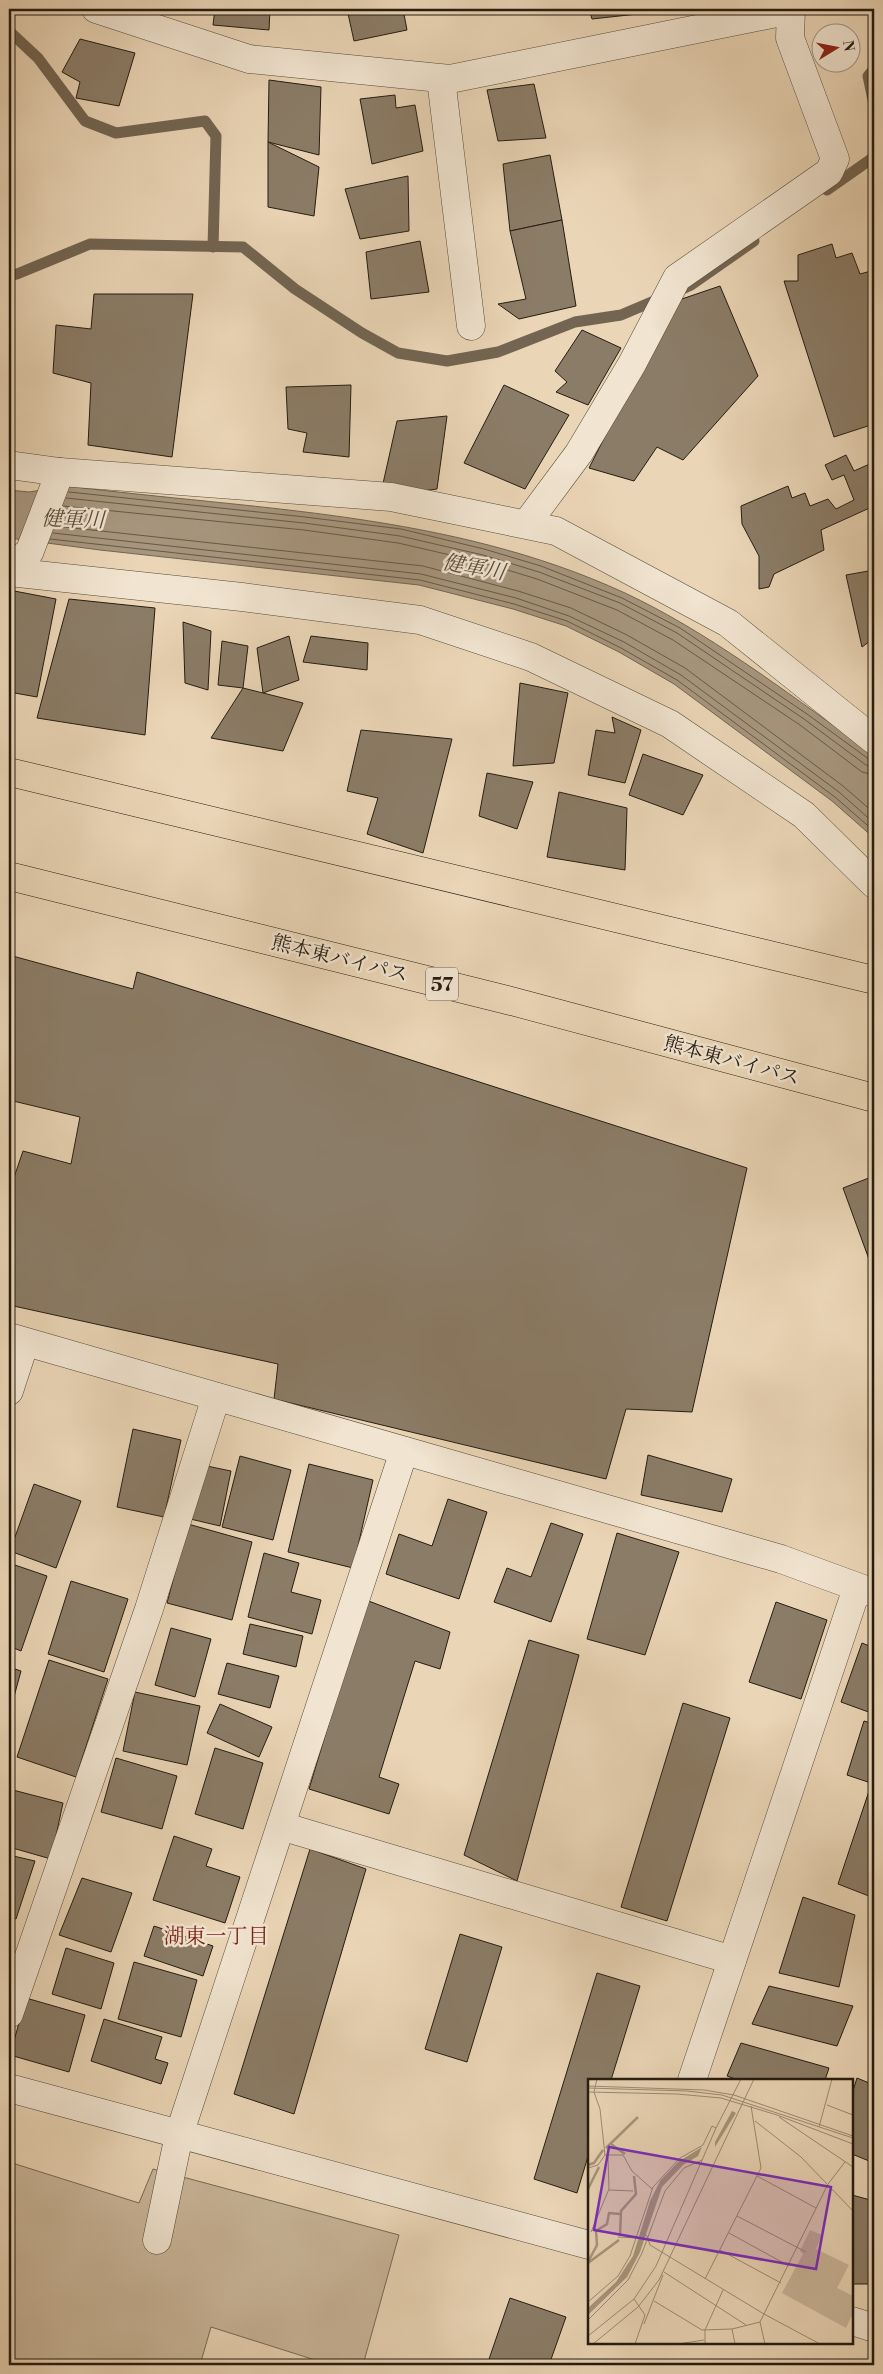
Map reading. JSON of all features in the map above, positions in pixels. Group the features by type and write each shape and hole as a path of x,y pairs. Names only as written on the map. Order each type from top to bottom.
{"highway":[{"path":"9,772 874,980"},
{"name":"熊本東バイパス","path":"9,876 515,1002 874,1098"}],"street":[{"path":"96,9 249,59 450,80 791,9 790,38 835,159 829,172 677,278 632,364 579,453 527,523"},
{"path":"441,78 470,326"},
{"path":"9,465 60,472 391,497 527,523 556,531 728,623 874,740"},
{"path":"19,559 60,472"},
{"path":"9,572 242,597 420,620 531,657 670,724 804,815 874,884"},
{"path":"9,1391 17,1340 781,1559 866,1591 732,1960 692,2079"},
{"path":"9,2014 149,1609 216,1397"},
{"path":"157,2240 179,2136 404,1451"},
{"path":"280,1826 732,1960"},
{"path":"9,2088 179,2136 588,2245"},
{"path":"853,2321 874,2328"}],"shaded area":[{"path":"9,2162 139,2203 153,2169 399,2235 363,2365 331,2365 211,2327 200,2365 9,2365"}],"water":[{"name":"健軍川","path":"67,486 280,509 351,518 421,530 490,545 558,566 625,593 686,625 744,663 858,743 874,757 874,838 832,801 674,684 619,652 566,626 513,609 419,585 100,550 9,538 9,490 29,492"}],"building":[{"path":"215,9 270,9 269,30 213,25"},
{"path":"347,9 403,9 407,30 354,41"},
{"path":"589,9 683,9 592,19"},
{"path":"80,39 135,53 119,106 76,98 80,82 62,72"},
{"path":"269,80 321,87 319,155 268,142"},
{"path":"534,84 546,138 498,141 487,90"},
{"path":"395,95 396,108 415,105 423,151 372,164 360,99"},
{"path":"268,142 319,167 314,216 268,207"},
{"path":"550,155 562,220 510,231 503,164"},
{"path":"408,176 409,231 360,239 345,189"},
{"path":"562,220 576,306 519,319 498,304 526,299 510,231"},
{"path":"420,241 429,292 371,299 366,252"},
{"path":"832,244 836,258 852,253 860,274 871,271 874,282 874,424 834,437 784,281 798,281 798,255"},
{"path":"720,286 758,376 683,460 657,447 634,481 589,468 673,302"},
{"path":"94,294 193,294 172,457 88,445 91,383 53,373 56,325 91,329"},
{"path":"582,330 621,348 588,405 556,392 567,382 555,371"},
{"path":"351,385 349,457 303,452 307,433 288,429 286,387"},
{"path":"504,385 569,415 525,489 464,463"},
{"path":"447,416 437,489 380,497 397,421"},
{"path":"846,455 854,471 874,462 874,506 821,530 824,550 774,574 769,587 759,589 759,556 742,524 741,506 788,486 792,498 805,493 810,506 828,499 836,509 854,500 844,475 832,480 825,465"},
{"path":"874,570 874,638 862,647 846,575"},
{"path":"9,590 56,599 37,697 9,692"},
{"path":"69,599 155,608 145,735 37,718"},
{"path":"183,622 211,631 208,690 185,683"},
{"path":"289,636 299,680 263,693 257,648"},
{"path":"311,636 368,643 367,670 303,662"},
{"path":"222,641 248,646 243,688 218,685"},
{"path":"520,683 568,693 554,763 513,766"},
{"path":"243,688 303,703 283,751 211,738"},
{"path":"612,717 641,730 625,783 588,775 596,730 615,733"},
{"path":"361,730 452,739 423,853 367,834 378,798 347,791"},
{"path":"643,754 703,775 683,815 629,795"},
{"path":"487,773 533,782 517,829 479,816"},
{"path":"559,792 627,808 625,870 547,857"},
{"path":"9,955 133,989 137,972 747,1168 692,1412 626,1409 606,1479 274,1399 278,1364 9,1305 9,1192 23,1151 71,1164 80,1117 9,1100"},
{"path":"874,1176 874,1273 843,1188"},
{"path":"133,1429 181,1440 164,1517 117,1507"},
{"path":"648,1455 732,1479 722,1512 641,1495"},
{"path":"240,1456 291,1470 273,1540 222,1527"},
{"path":"197,1464 231,1471 220,1526 186,1518"},
{"path":"309,1464 373,1480 353,1568 288,1552"},
{"path":"34,1484 81,1501 56,1568 10,1551"},
{"path":"448,1499 487,1512 459,1599 386,1574 399,1534 432,1546"},
{"path":"551,1523 583,1534 551,1622 494,1602 507,1568 531,1577"},
{"path":"188,1524 252,1542 232,1620 167,1603"},
{"path":"617,1533 679,1552 645,1655 587,1639"},
{"path":"264,1553 299,1563 291,1592 321,1600 312,1634 248,1617"},
{"path":"9,1563 47,1576 21,1651 9,1646"},
{"path":"71,1581 128,1599 104,1672 48,1654"},
{"path":"366,1600 450,1632 440,1669 415,1661 379,1777 399,1784 389,1814 309,1789"},
{"path":"776,1602 827,1620 801,1699 749,1682"},
{"path":"250,1624 303,1636 296,1667 243,1654"},
{"path":"171,1628 211,1639 195,1697 155,1685"},
{"path":"529,1640 579,1655 517,1881 464,1855"},
{"path":"862,1643 874,1648 874,1714 841,1702"},
{"path":"49,1660 108,1679 76,1777 17,1757"},
{"path":"227,1663 279,1676 270,1708 218,1694"},
{"path":"9,1667 21,1671 9,1715"},
{"path":"135,1692 200,1706 187,1765 123,1751"},
{"path":"683,1703 730,1718 667,1921 621,1907"},
{"path":"220,1704 272,1727 259,1757 207,1733"},
{"path":"864,1721 874,1724 874,1784 847,1775"},
{"path":"215,1748 263,1763 243,1829 195,1814"},
{"path":"116,1758 177,1776 162,1829 101,1812"},
{"path":"9,1789 63,1803 51,1859 9,1847"},
{"path":"869,1791 874,1793 874,1898 838,1884"},
{"path":"174,1836 212,1849 206,1866 240,1877 225,1923 153,1900"},
{"path":"310,1849 366,1869 294,2114 234,2094"},
{"path":"9,1855 35,1861 16,1919 9,1916"},
{"path":"82,1878 132,1893 111,1952 59,1935"},
{"path":"803,1897 855,1915 839,1987 779,1973"},
{"path":"154,1926 213,1946 203,1976 144,1956"},
{"path":"460,1934 502,1947 467,2062 425,2049"},
{"path":"66,1948 114,1963 101,2009 52,1994"},
{"path":"134,1962 197,1980 181,2037 118,2019"},
{"path":"597,1973 640,1986 611,2079 588,2079 588,2156 577,2193 534,2179"},
{"path":"769,1986 853,2006 837,2046 752,2024"},
{"path":"26,1998 85,2015 69,2072 10,2055"},
{"path":"104,2019 162,2037 155,2059 168,2063 161,2084 91,2061"},
{"path":"741,2043 829,2068 825,2079 735,2079 727,2076"},
{"path":"857,2078 874,2085 874,2163 853,2154 853,2091"},
{"path":"853,2195 874,2201 874,2281 869,2284 853,2284"},
{"path":"510,2298 566,2317 549,2365 487,2365"}],"waterway":[{"path":"9,31 38,58 85,121 116,133 205,121 216,136 213,247"},
{"path":"874,69 868,76 874,105"},
{"path":"827,190 874,157"},
{"path":"678,291 691,285 754,241"},
{"path":"9,275 17,274 90,244 243,247 295,289 362,333 398,353 447,361 498,352 575,322 621,315 661,298"}],"district":[{"name":"湖東一丁目","path":"216,1936"}]}
